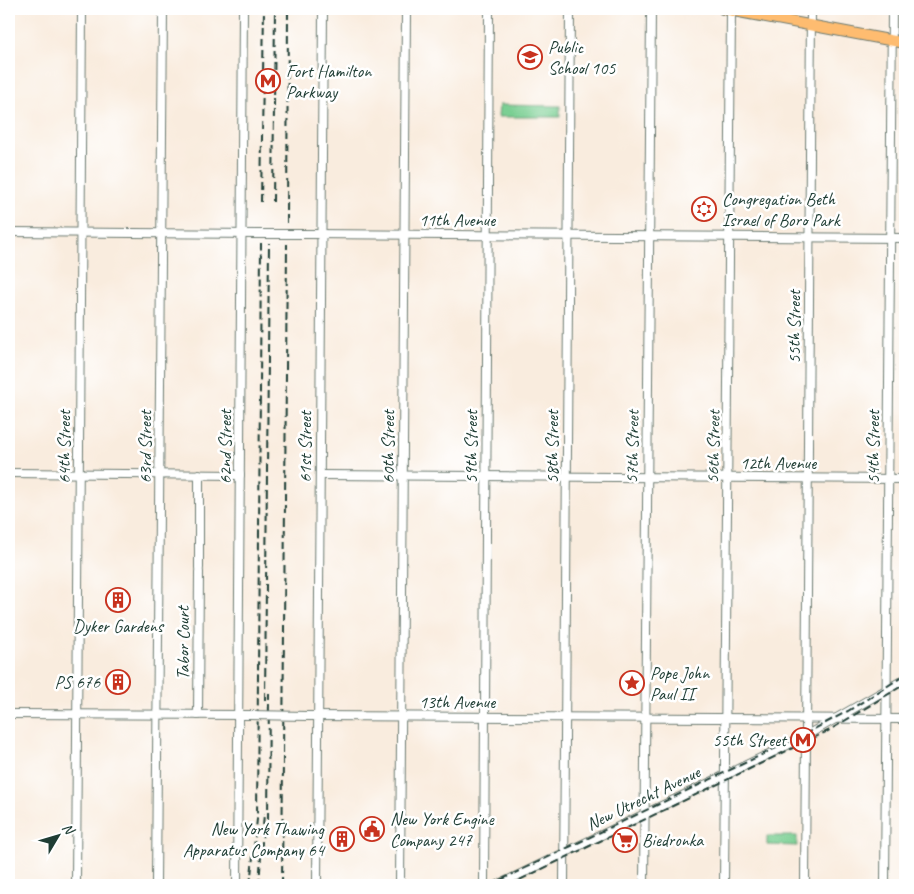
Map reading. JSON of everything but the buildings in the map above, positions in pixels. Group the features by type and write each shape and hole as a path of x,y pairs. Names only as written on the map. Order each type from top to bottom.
{"main road":[{"path":"728,9 905,43"}],"street":[{"name":"64th Street","path":"76,885 82,9"},
{"name":"63rd Street","path":"156,885 162,9"},
{"name":"62nd Street","path":"237,885 243,9"},
{"name":"61st Street","path":"317,885 323,9"},
{"name":"60th Street","path":"400,885 406,9"},
{"name":"59th Street","path":"484,885 490,9"},
{"name":"58th Street","path":"564,885 570,9"},
{"name":"57th Street","path":"644,885 650,236 650,9"},
{"name":"56th Street","path":"724,885 730,236 728,9"},
{"name":"55th Street","path":"805,885 811,9"},
{"name":"54th Street","path":"886,885 892,9"},
{"name":"11th Avenue","path":"9,232 905,238"},
{"path":"9,473 240,475"},
{"name":"Tabor Court","path":"198,715 199,474"},
{"name":"12th Avenue","path":"320,475 905,479"},
{"name":"New Utrecht Avenue","path":"498,885 806,736 905,678"},
{"name":"13th Avenue","path":"9,714 905,719"}],"green space":[{"path":"499,105 560,106 560,117 498,117"},
{"path":"767,836 797,836 797,846 767,845"}],"railway":[{"path":"261,202 264,9"},
{"path":"273,202 275,9"},
{"path":"287,223 288,9"},
{"path":"250,885 257,819 261,243"},
{"path":"265,700 269,243"},
{"path":"282,885 287,244"},
{"path":"490,885 801,736 848,711 905,675"},
{"path":"509,885 828,731 905,684"},
{"path":"268,820 269,693"},
{"path":"259,885 264,813"}],"place":[{"name":"Public School 105","path":"530,57"},
{"name":"Fort Hamilton Parkway","path":"268,81"},
{"name":"Congregation Beth Israel of Boro Park","path":"704,209"},
{"name":"Dyker Gardens","path":"118,600"},
{"name":"PS 676","path":"118,682"},
{"name":"Pope John Paul II","path":"632,683"},
{"name":"55th Street","path":"803,740"},
{"name":"New York Engine Company 247","path":"372,829"},
{"name":"New York Thawing Apparatus Company 64","path":"342,839"},
{"name":"Biedronka","path":"625,840"}]}
